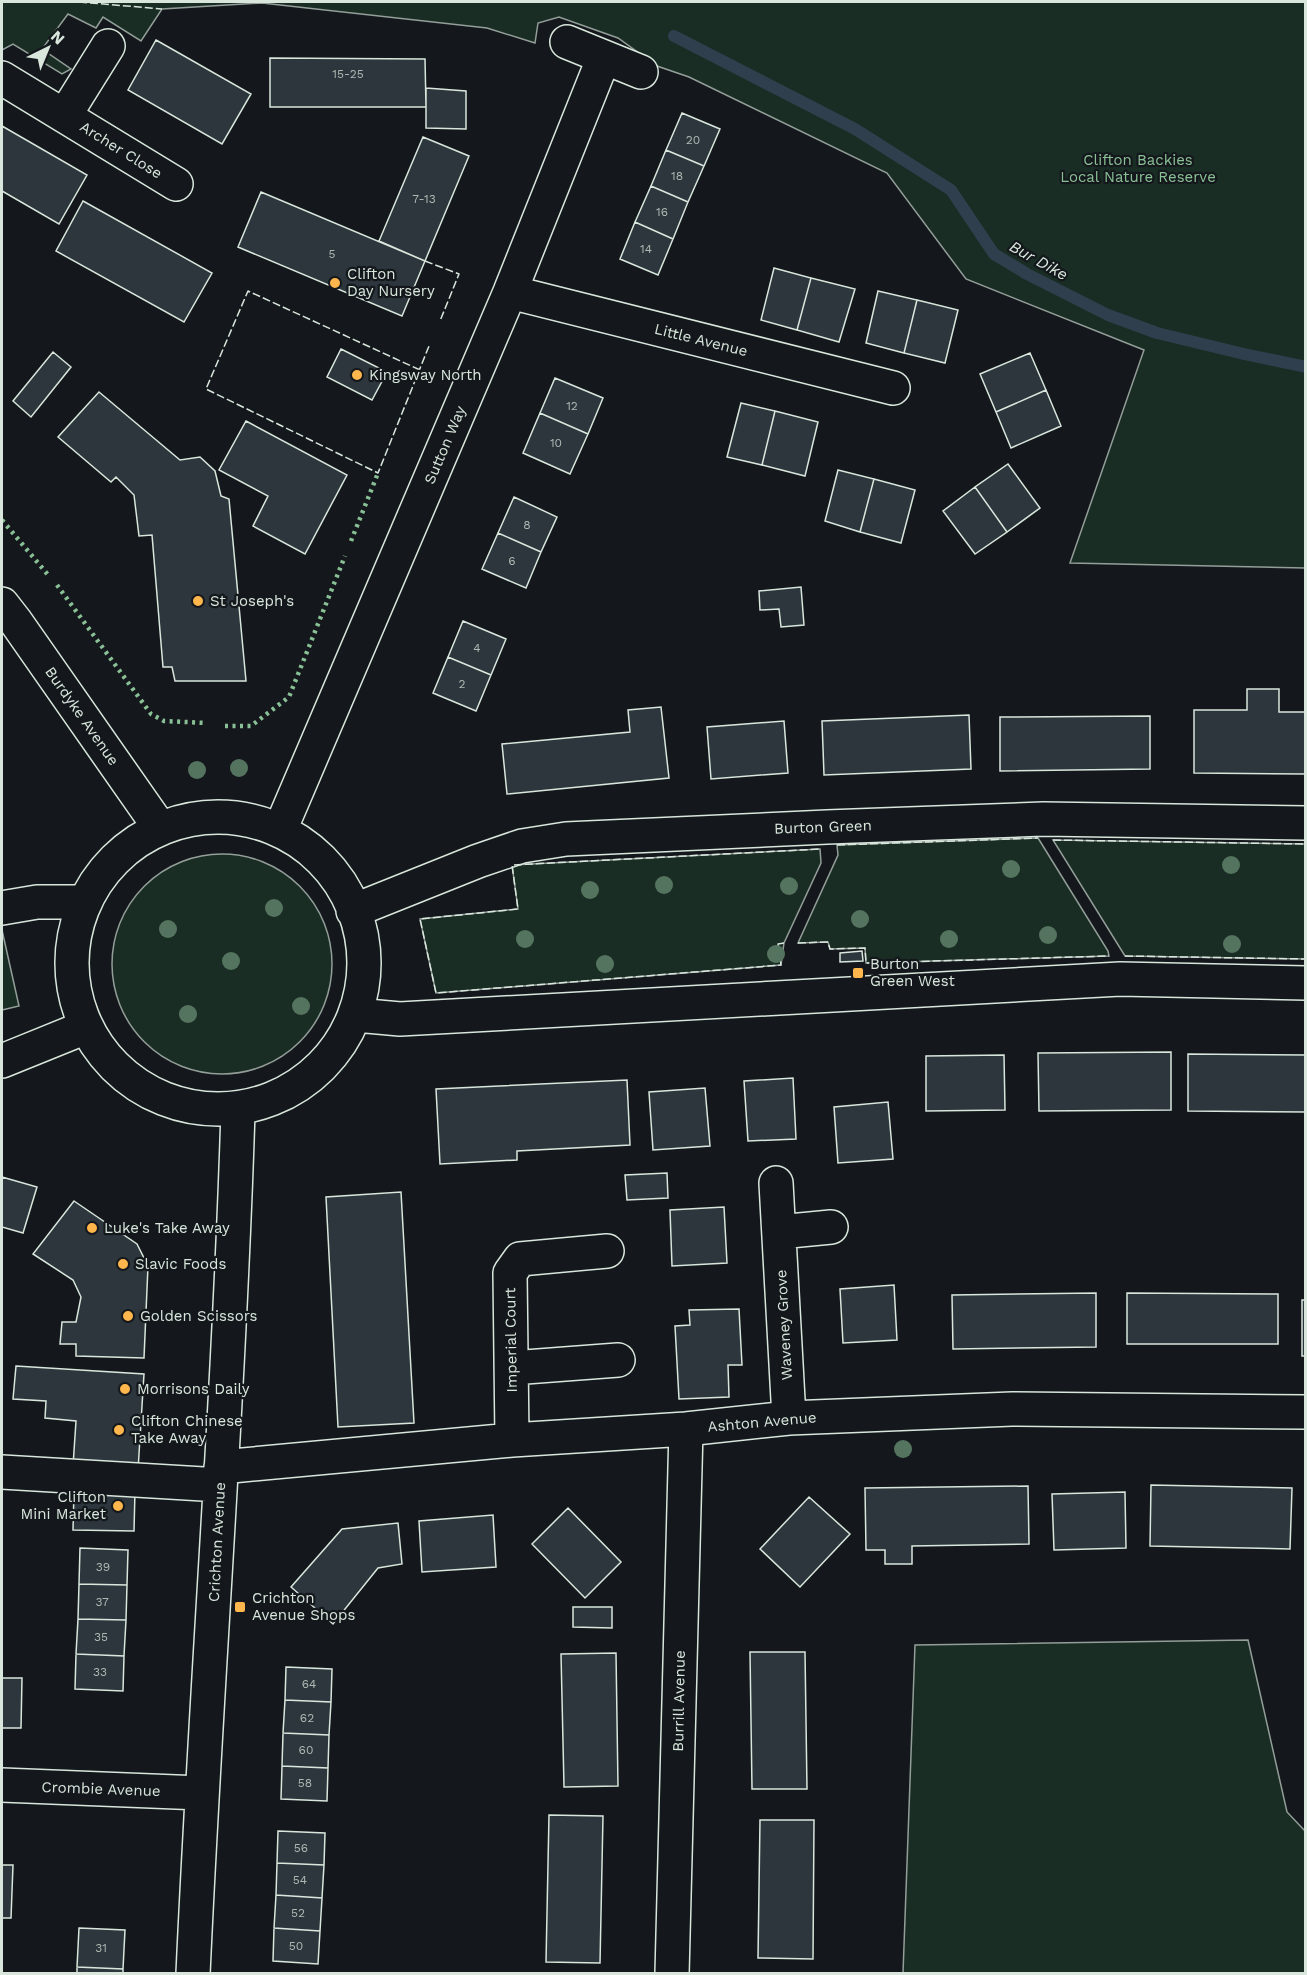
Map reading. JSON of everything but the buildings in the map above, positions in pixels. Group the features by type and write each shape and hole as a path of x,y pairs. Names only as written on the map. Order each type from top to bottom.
{"street":[{"path":"567,42 640,72"},
{"name":"Archer Close","path":"65,115 108,46"},
{"name":"Sutton Way","path":"280,830 510,292 604,57"},
{"name":"Archer Close","path":"2,78 176,184"},
{"name":"Little Avenue","path":"510,292 893,388"},
{"name":"Burdyke Avenue","path":"2,604 160,828"},
{"path":"206,816 246,819 280,830 322,859 353,911 365,960 356,1015 341,1042 320,1069 278,1097 238,1111 196,1108 171,1102 125,1077 86,1027 72,982 71,952 84,902 97,879 125,850 160,828 206,816"},
{"name":"Burton Green","path":"353,911 477,861 522,846 566,839 1043,819 1305,823"},
{"path":"2,908 37,902 84,902"},
{"path":"356,1015 400,1019 1120,979 1305,983"},
{"path":"2,1061 86,1027"},
{"name":"Crichton Avenue","path":"193,1974 238,1111"},
{"name":"Waveney Grove","path":"776,1183 789,1418"},
{"path":"779,1232 831,1227"},
{"name":"Imperial Court","path":"512,1440 510,1273 520,1259 607,1251"},
{"path":"512,1368 618,1360"},
{"name":"Ashton Avenue","path":"2,1472 220,1476 512,1440 686,1429 789,1418 1012,1409 1305,1412"},
{"name":"Burrill Avenue","path":"672,1974 686,1429"},
{"name":"Crombie Avenue","path":"2,1785 201,1793"}],"green space":[{"name":"Clifton Backies Local Nature Reserve","path":"2,2 1305,2 1305,568 1070,563 1144,350 966,279 887,173 689,77 657,66 618,38 559,17 538,23 535,43 487,28 262,3 162,9 141,41 103,17 96,28 68,14 42,49 71,69 62,74 13,44 2,50"},
{"path":"1038,838 1109,956 866,963 865,948 830,949 828,942 798,943 838,855 837,845"},
{"path":"1053,840 1305,844 1305,959 1125,956"},
{"path":"820,849 821,863 784,943 781,965 436,993 420,919 518,909 512,865"},
{"path":"222,854 243,856 274,867 300,886 319,912 330,943 332,964 330,985 319,1016 300,1042 274,1061 243,1072 222,1074 201,1072 170,1061 144,1042 125,1016 114,985 112,964 114,943 125,912 144,886 170,867 201,856"},
{"path":"2,930 19,1006 2,1010"},
{"path":"1248,1640 1287,1812 1305,1831 1305,1973 903,1973 915,1645"}],"waterway":[{"name":"Bur Dike","path":"674,36 855,129 951,190 994,254 1027,274 1108,315 1157,333 1306,367"}],"hedge":[{"path":"351,541 378,473"},
{"path":"2,520 49,576"},
{"path":"225,726 251,726 289,697 345,556"},
{"path":"57,585 151,714 164,721 207,723"}],"fence":[{"path":"79,2 162,9"},
{"path":"425,261 459,274 440,321"},
{"path":"420,370 248,291 206,389 378,473 429,346"},
{"path":"837,845 1038,838"},
{"path":"1053,840 1306,844"},
{"path":"784,943 778,944 781,965 436,993 420,919 518,909 512,865 820,849"},
{"path":"798,943 828,942 830,949 865,948 866,963 1109,956"},
{"path":"1125,956 1306,959"}],"place":[{"name":"Clifton Day Nursery","path":"335,283"},
{"name":"Kingsway North","path":"357,375"},
{"name":"St Joseph's","path":"198,601"},
{"name":"Burton Green West","path":"858,973"},
{"name":"Luke's Take Away","path":"92,1228"},
{"name":"Slavic Foods","path":"123,1264"},
{"name":"Golden Scissors","path":"128,1316"},
{"name":"Morrisons Daily","path":"125,1389"},
{"name":"Clifton Chinese Take Away","path":"119,1430"},
{"name":"Clifton Mini Market","path":"118,1506"},
{"name":"Crichton Avenue Shops","path":"240,1607"}]}
